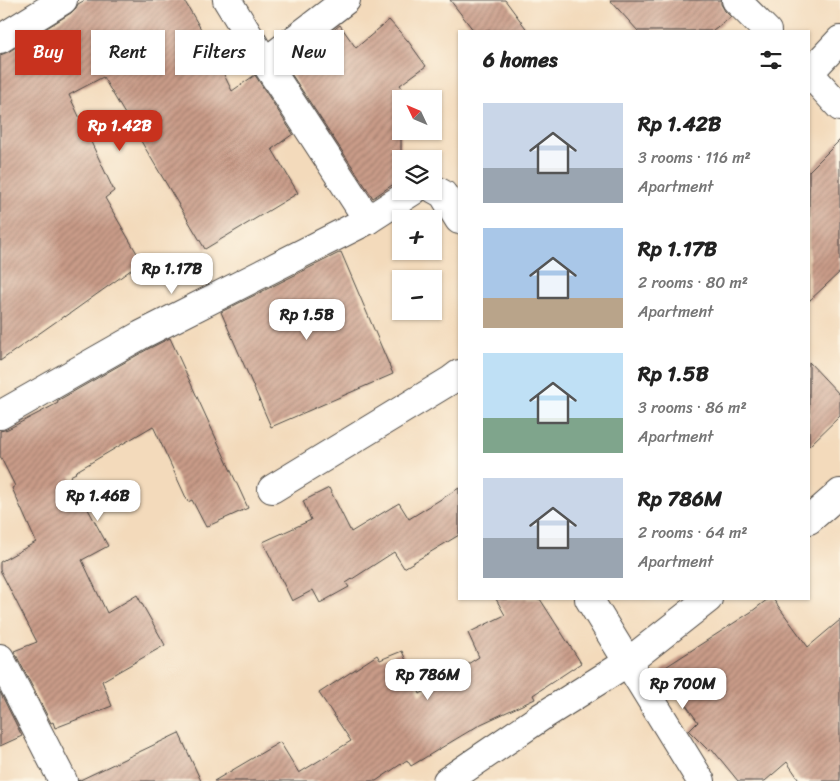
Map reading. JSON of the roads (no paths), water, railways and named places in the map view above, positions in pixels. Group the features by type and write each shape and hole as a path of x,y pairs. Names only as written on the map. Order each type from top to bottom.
{"street":[{"path":"0,39 63,0"},
{"path":"227,0 368,220"},
{"path":"265,62 346,0"},
{"path":"736,0 766,30"},
{"path":"810,72 840,40"},
{"path":"810,74 840,107"},
{"path":"442,193 458,218"},
{"path":"0,415 141,335 368,220 399,200"},
{"path":"272,489 456,382"},
{"path":"810,519 840,494"},
{"path":"590,600 701,781"},
{"path":"447,781 541,717 628,662 707,600"},
{"path":"0,658 63,781"}]}
